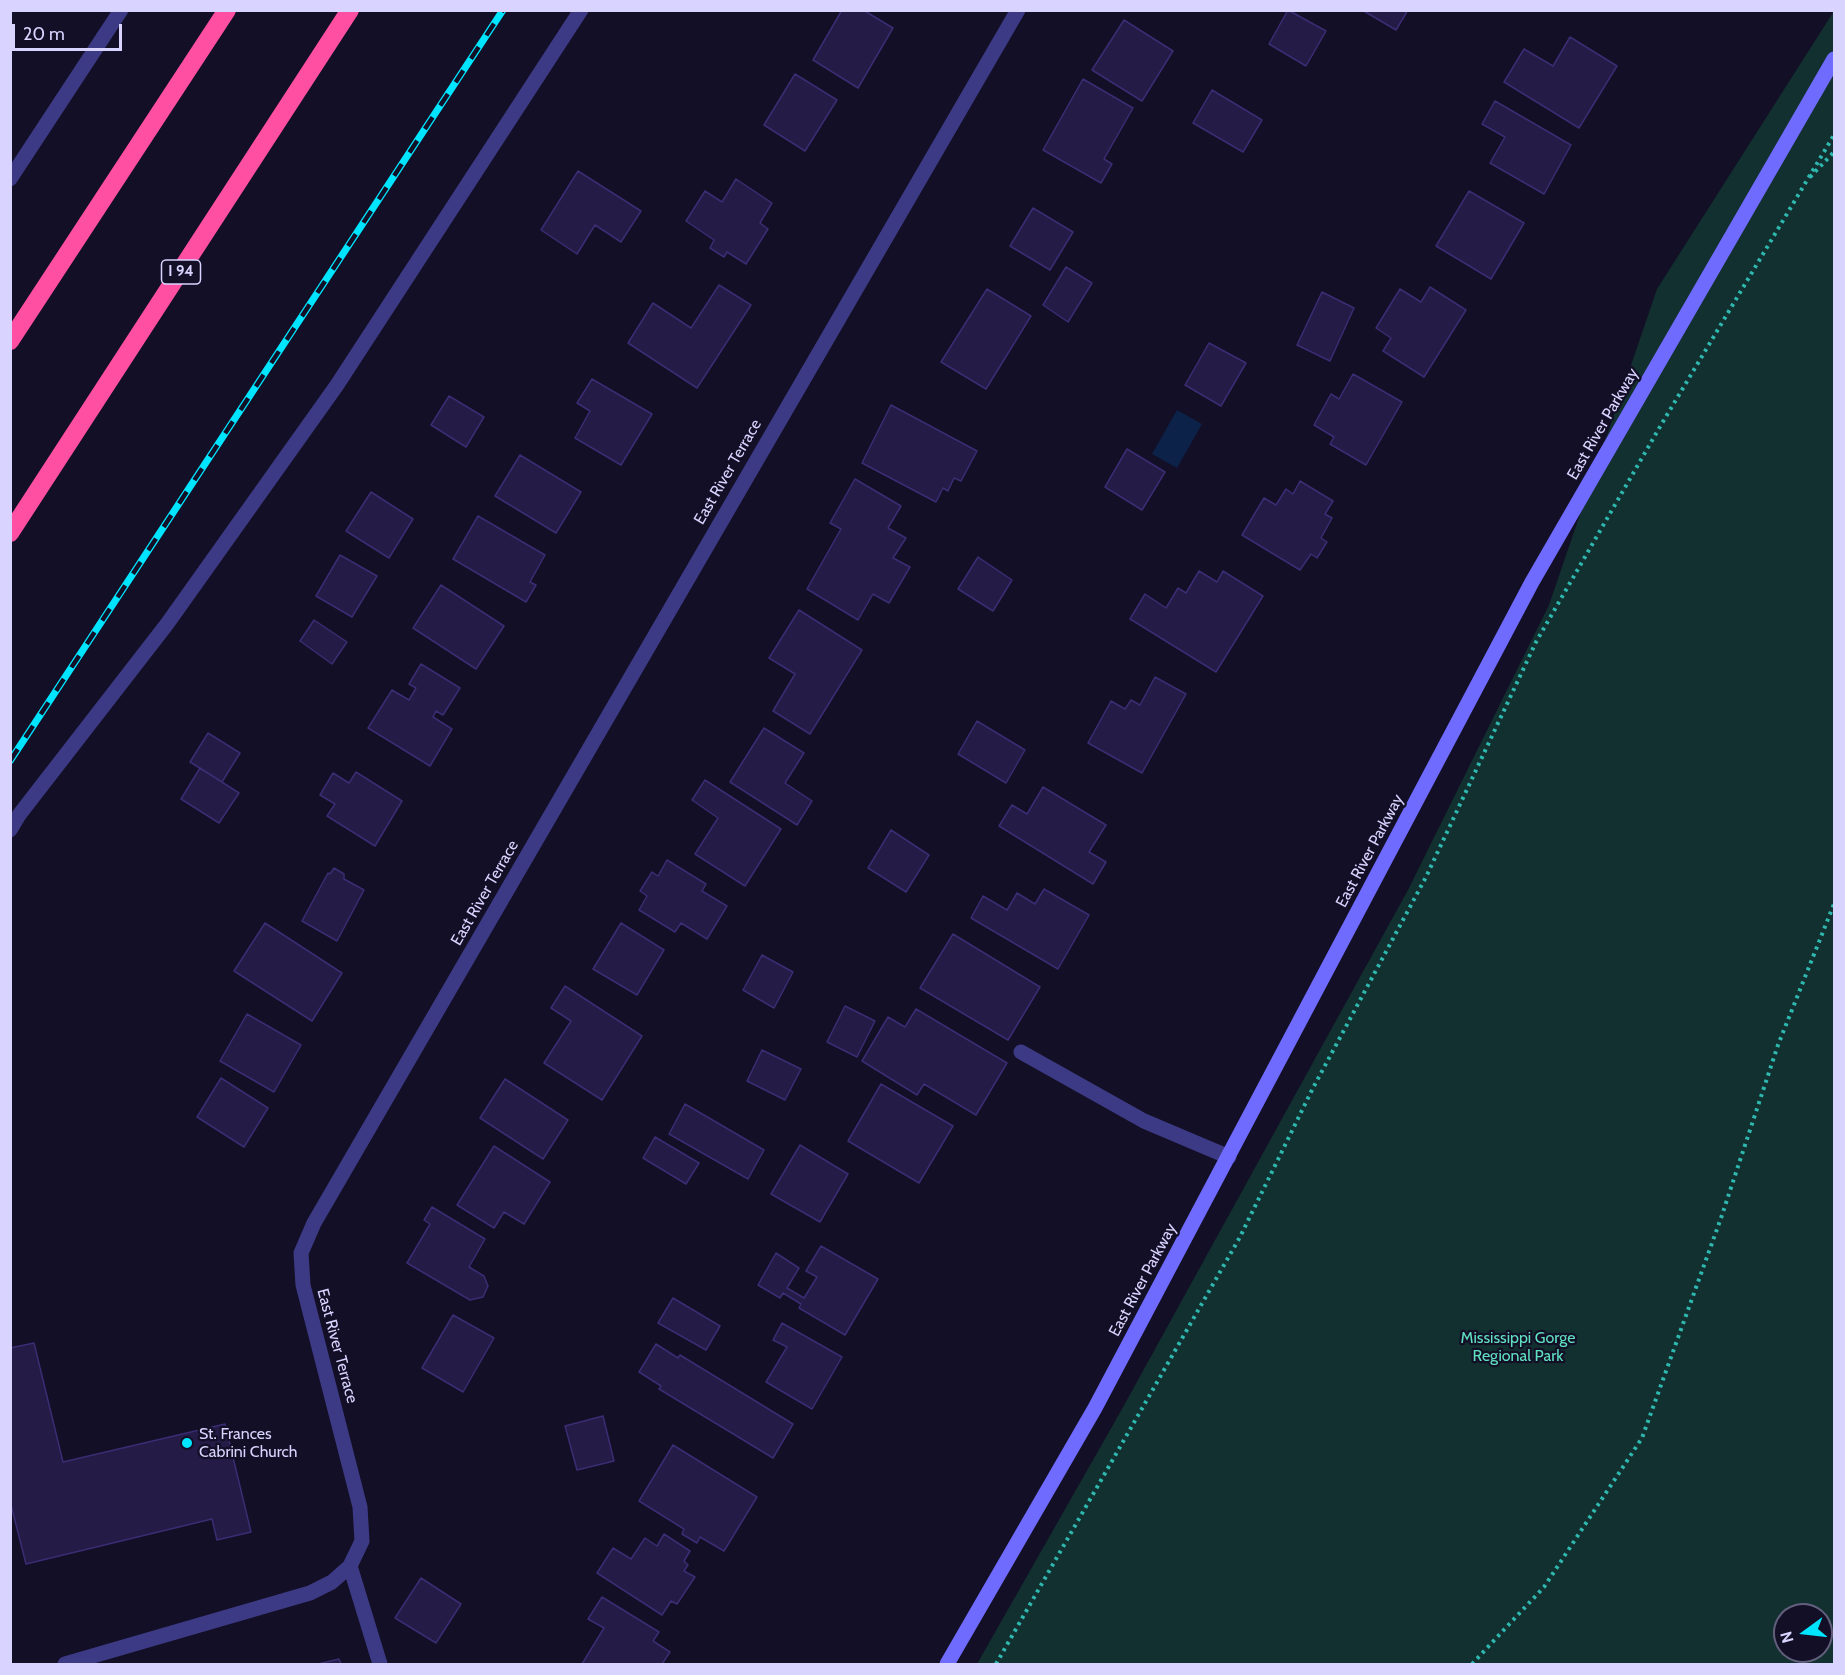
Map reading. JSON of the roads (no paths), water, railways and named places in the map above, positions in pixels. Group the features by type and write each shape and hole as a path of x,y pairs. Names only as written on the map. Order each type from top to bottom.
{"highway":[{"path":"10,341 227,10"},
{"name":"I 94","path":"10,533 350,10"}],"street":[{"path":"10,179 121,10"},
{"path":"10,830 19,815 167,624 337,385 581,10"},
{"name":"East River Terrace","path":"65,1665 310,1593 332,1582 350,1566 362,1541 360,1507 303,1285 301,1252 314,1223 1018,10"},
{"name":"East River Parkway","path":"947,1665 1095,1408 1532,582 1834,59"},
{"path":"1021,1052 1144,1121 1229,1157"},
{"path":"350,1566 380,1665"}],"water":[{"path":"1177,410 1202,424 1177,468 1152,454"}],"railway":[{"path":"10,761 503,10"}],"place":[{"name":"St. Frances Cabrini Church","path":"187,1443"}],"park label":[{"name":"Mississippi Gorge Regional Park","path":"1518,1347"}]}
